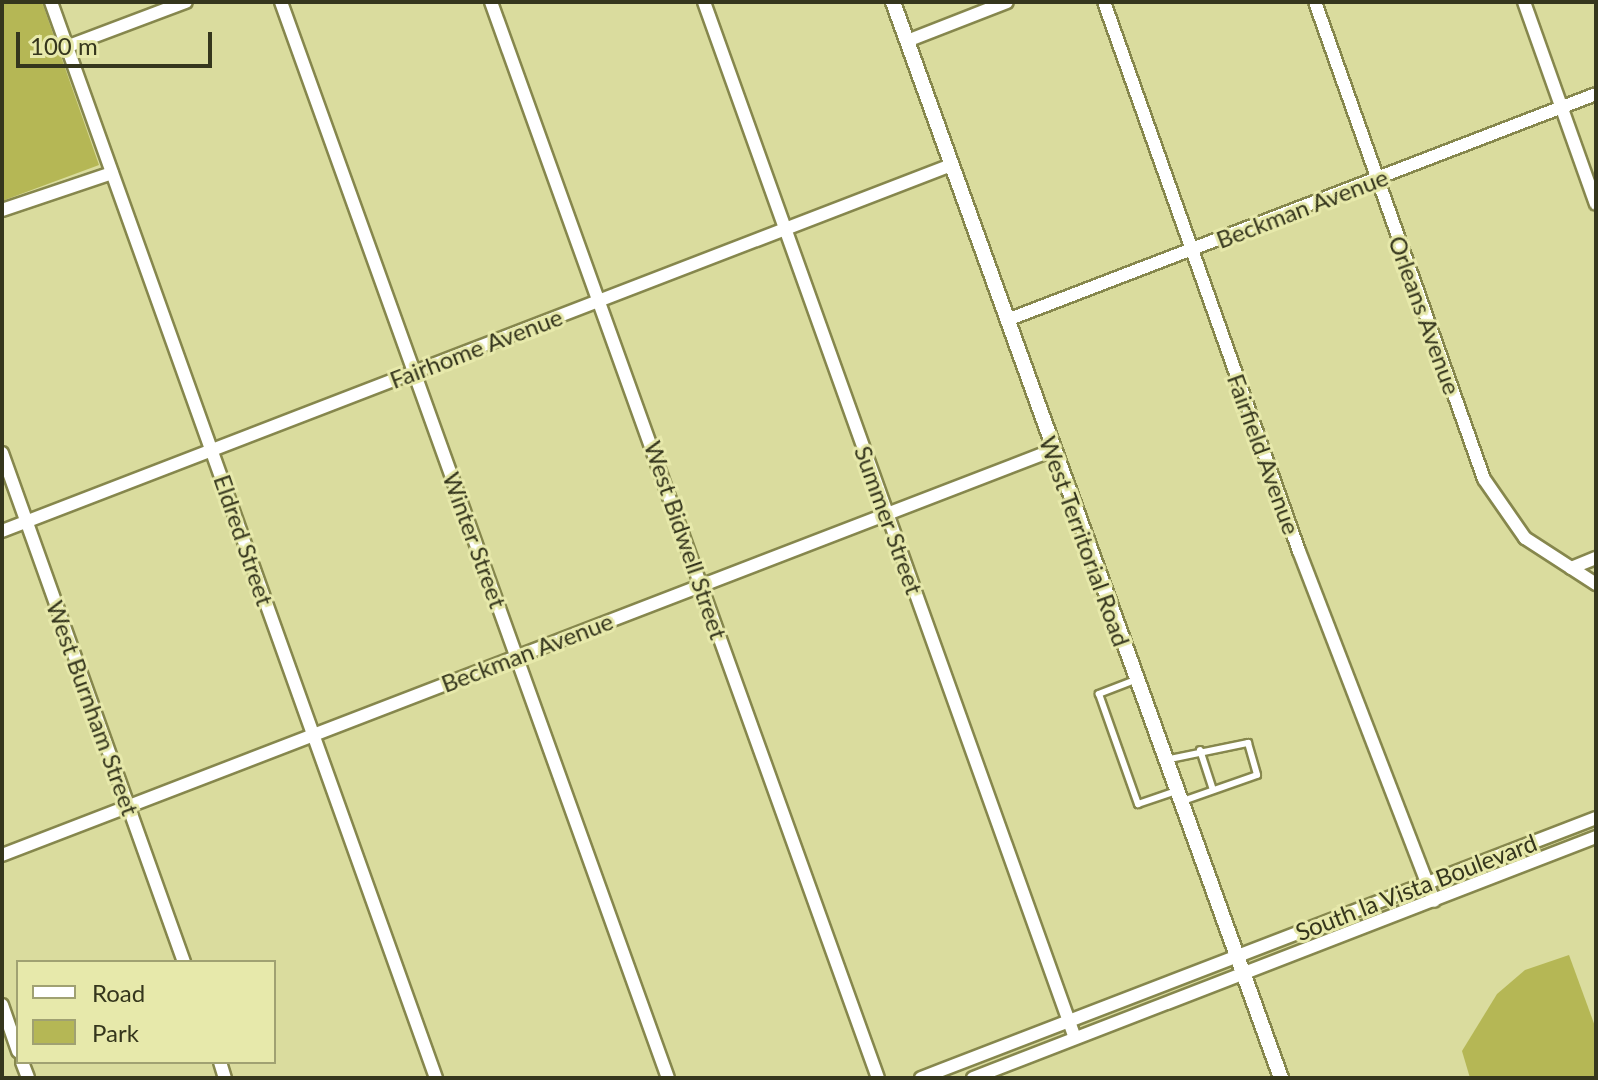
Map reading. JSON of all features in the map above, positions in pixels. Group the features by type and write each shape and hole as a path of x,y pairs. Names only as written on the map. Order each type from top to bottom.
{"street":[{"name":"Eldred Street","path":"51,2 436,1078"},
{"path":"66,47 186,2"},
{"name":"Winter Street","path":"281,2 668,1078"},
{"name":"West Bidwell Street","path":"491,2 601,299 878,1078"},
{"name":"Summer Street","path":"704,2 1075,1038"},
{"name":"West Territorial Road","path":"893,2 1281,1078"},
{"path":"907,41 1007,2"},
{"name":"Fairfield Avenue","path":"1104,2 1191,251 1425,884 1434,901"},
{"name":"Orleans Avenue","path":"1315,2 1376,179 1497,505 1525,538 1596,584"},
{"path":"1524,2 1596,204"},
{"name":"Beckman Avenue","path":"1007,320 1596,94"},
{"name":"Fairhome Avenue","path":"2,531 951,165"},
{"path":"2,210 112,173"},
{"name":"Beckman Avenue","path":"2,855 1053,450"},
{"name":"West Burnham Street","path":"2,453 183,960"},
{"path":"1571,568 1596,558"},
{"name":"South la Vista Boulevard","path":"921,1078 1596,818"},
{"name":"South la Vista Boulevard","path":"973,1078 1596,837"},
{"path":"2,1005 16,1045"}],"lane":[{"path":"1135,679 1099,694 1138,804 1213,790 1258,771 1241,740 1165,760"},
{"path":"1200,750 1213,790"}],"green space":[{"path":"2,2 42,2 99,165 2,201"},
{"path":"1569,955 1596,1029 1596,1078 1470,1078 1462,1051 1497,994 1525,970"}]}
